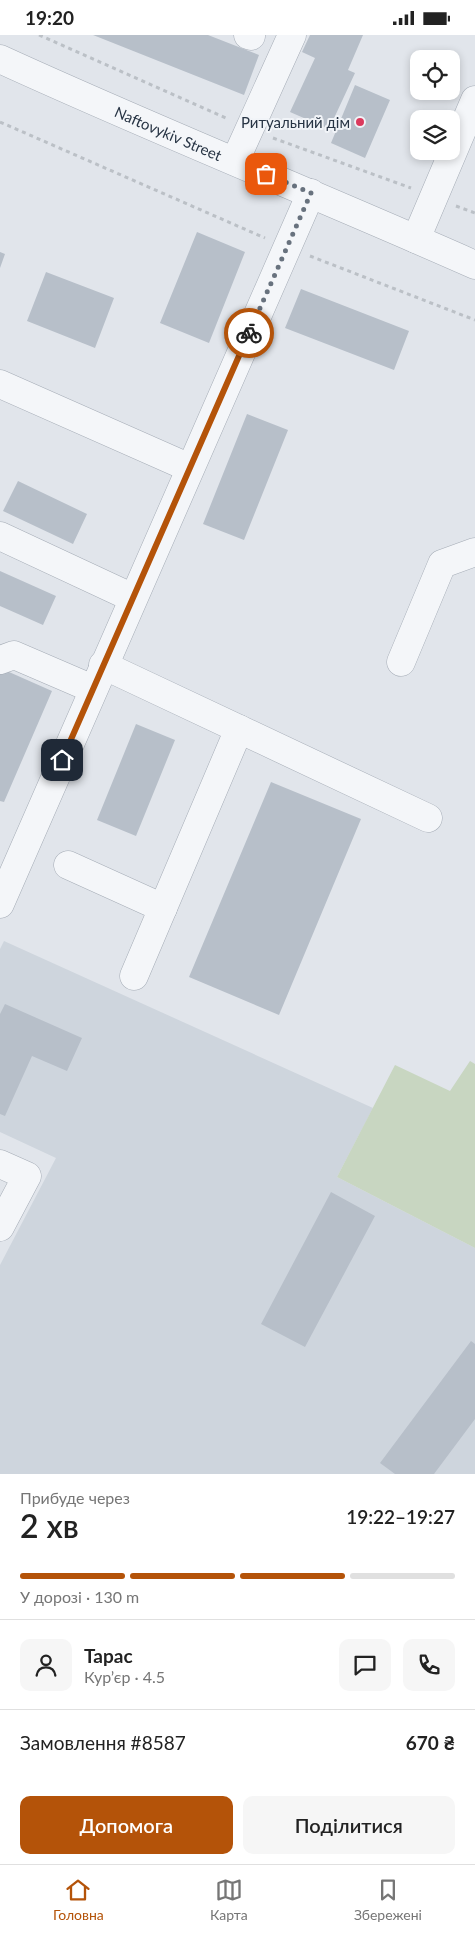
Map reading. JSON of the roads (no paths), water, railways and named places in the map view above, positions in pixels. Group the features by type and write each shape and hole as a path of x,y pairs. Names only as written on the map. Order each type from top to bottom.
{"street":[{"path":"235,161 292,35"},
{"name":"Naftovykiv Street","path":"0,59 85,98 311,193 475,265"},
{"path":"416,239 475,100"},
{"path":"0,904 311,193"},
{"path":"0,384 190,468"},
{"path":"0,536 133,598"},
{"path":"401,662 442,563 475,552"},
{"path":"0,660 14,655 98,677 238,729 428,818"},
{"path":"134,976 238,729"},
{"path":"68,865 163,908"},
{"path":"0,1163 27,1176 0,1227"}],"place":[{"name":"Ритуальний дім","path":"360,122"}]}
